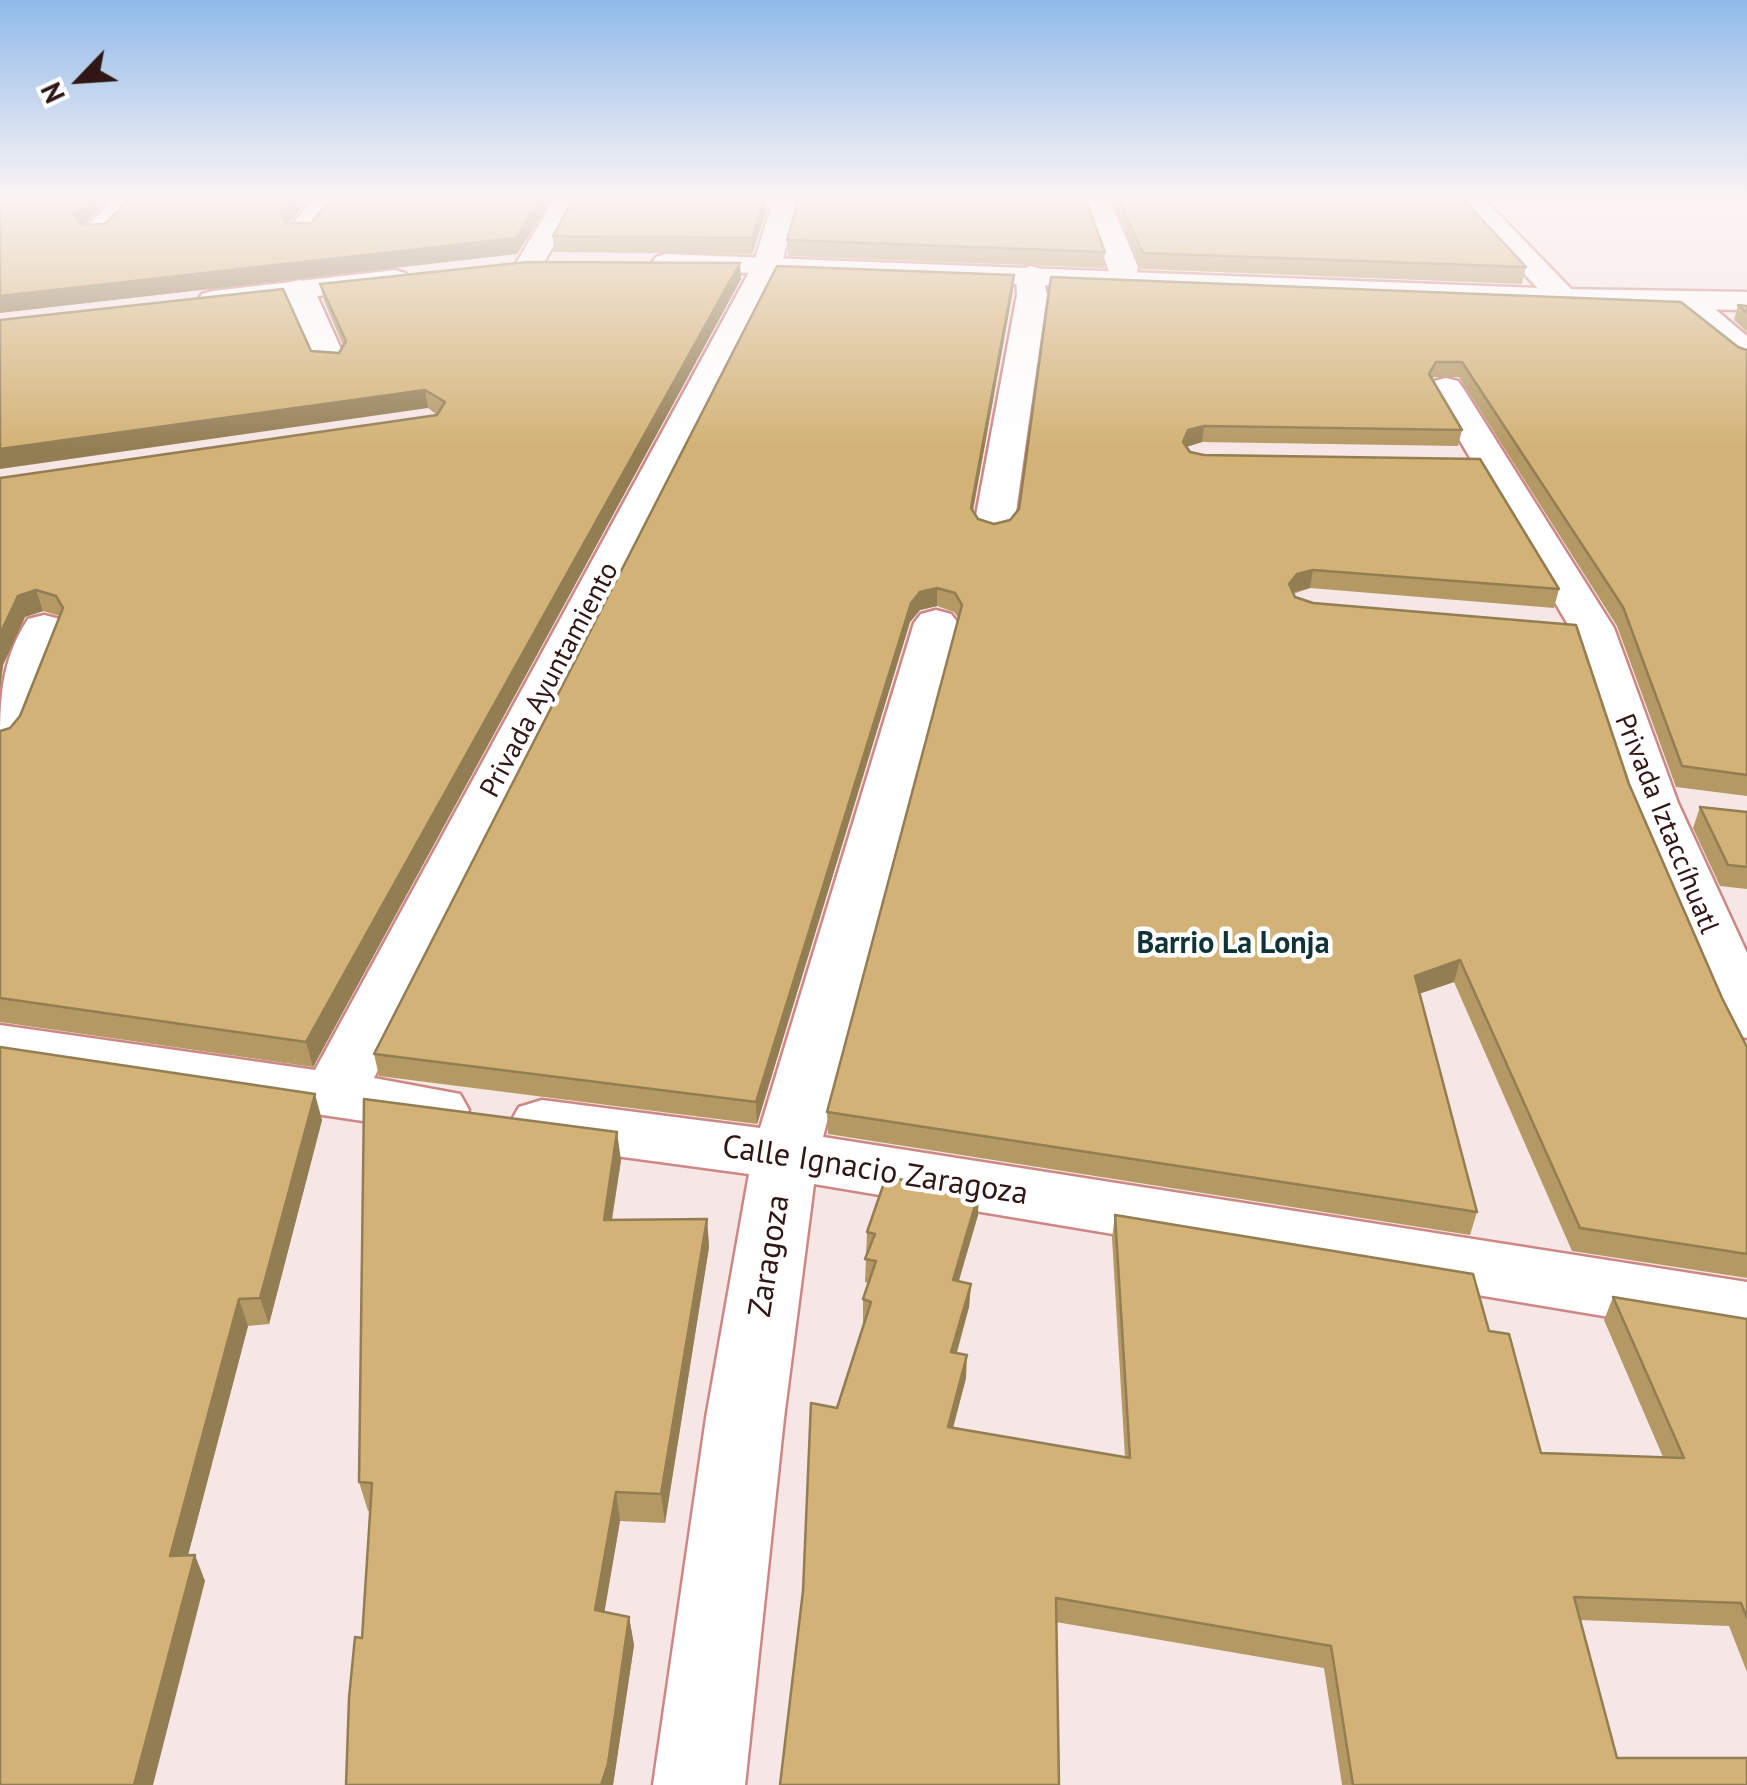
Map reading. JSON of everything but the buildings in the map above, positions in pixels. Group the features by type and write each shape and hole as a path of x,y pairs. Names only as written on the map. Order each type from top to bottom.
{"street":[{"path":"187,302 373,281"},
{"name":"Privada Ayuntamiento","path":"334,1096 759,281"},
{"path":"994,526 1031,281"},
{"path":"1156,281 1563,298 1747,301"},
{"path":"1547,281 1563,298"},
{"path":"299,289 330,360"},
{"path":"1686,300 1747,353"},
{"name":"Privada Iztaccíhuatl","path":"1446,388 1469,460 1592,628 1652,803 1747,1018"},
{"name":"Zaragoza","path":"699,1785 745,1418 785,1155 936,623"},
{"path":"1536,623 1592,628"},
{"path":"0,737 44,628"},
{"path":"1652,803 1709,810"},
{"name":"Calle Ignacio Zaragoza","path":"0,1046 334,1096 785,1155 1747,1310"}],"district":[{"name":"Barrio La Lonja","path":"1233,944"}]}
